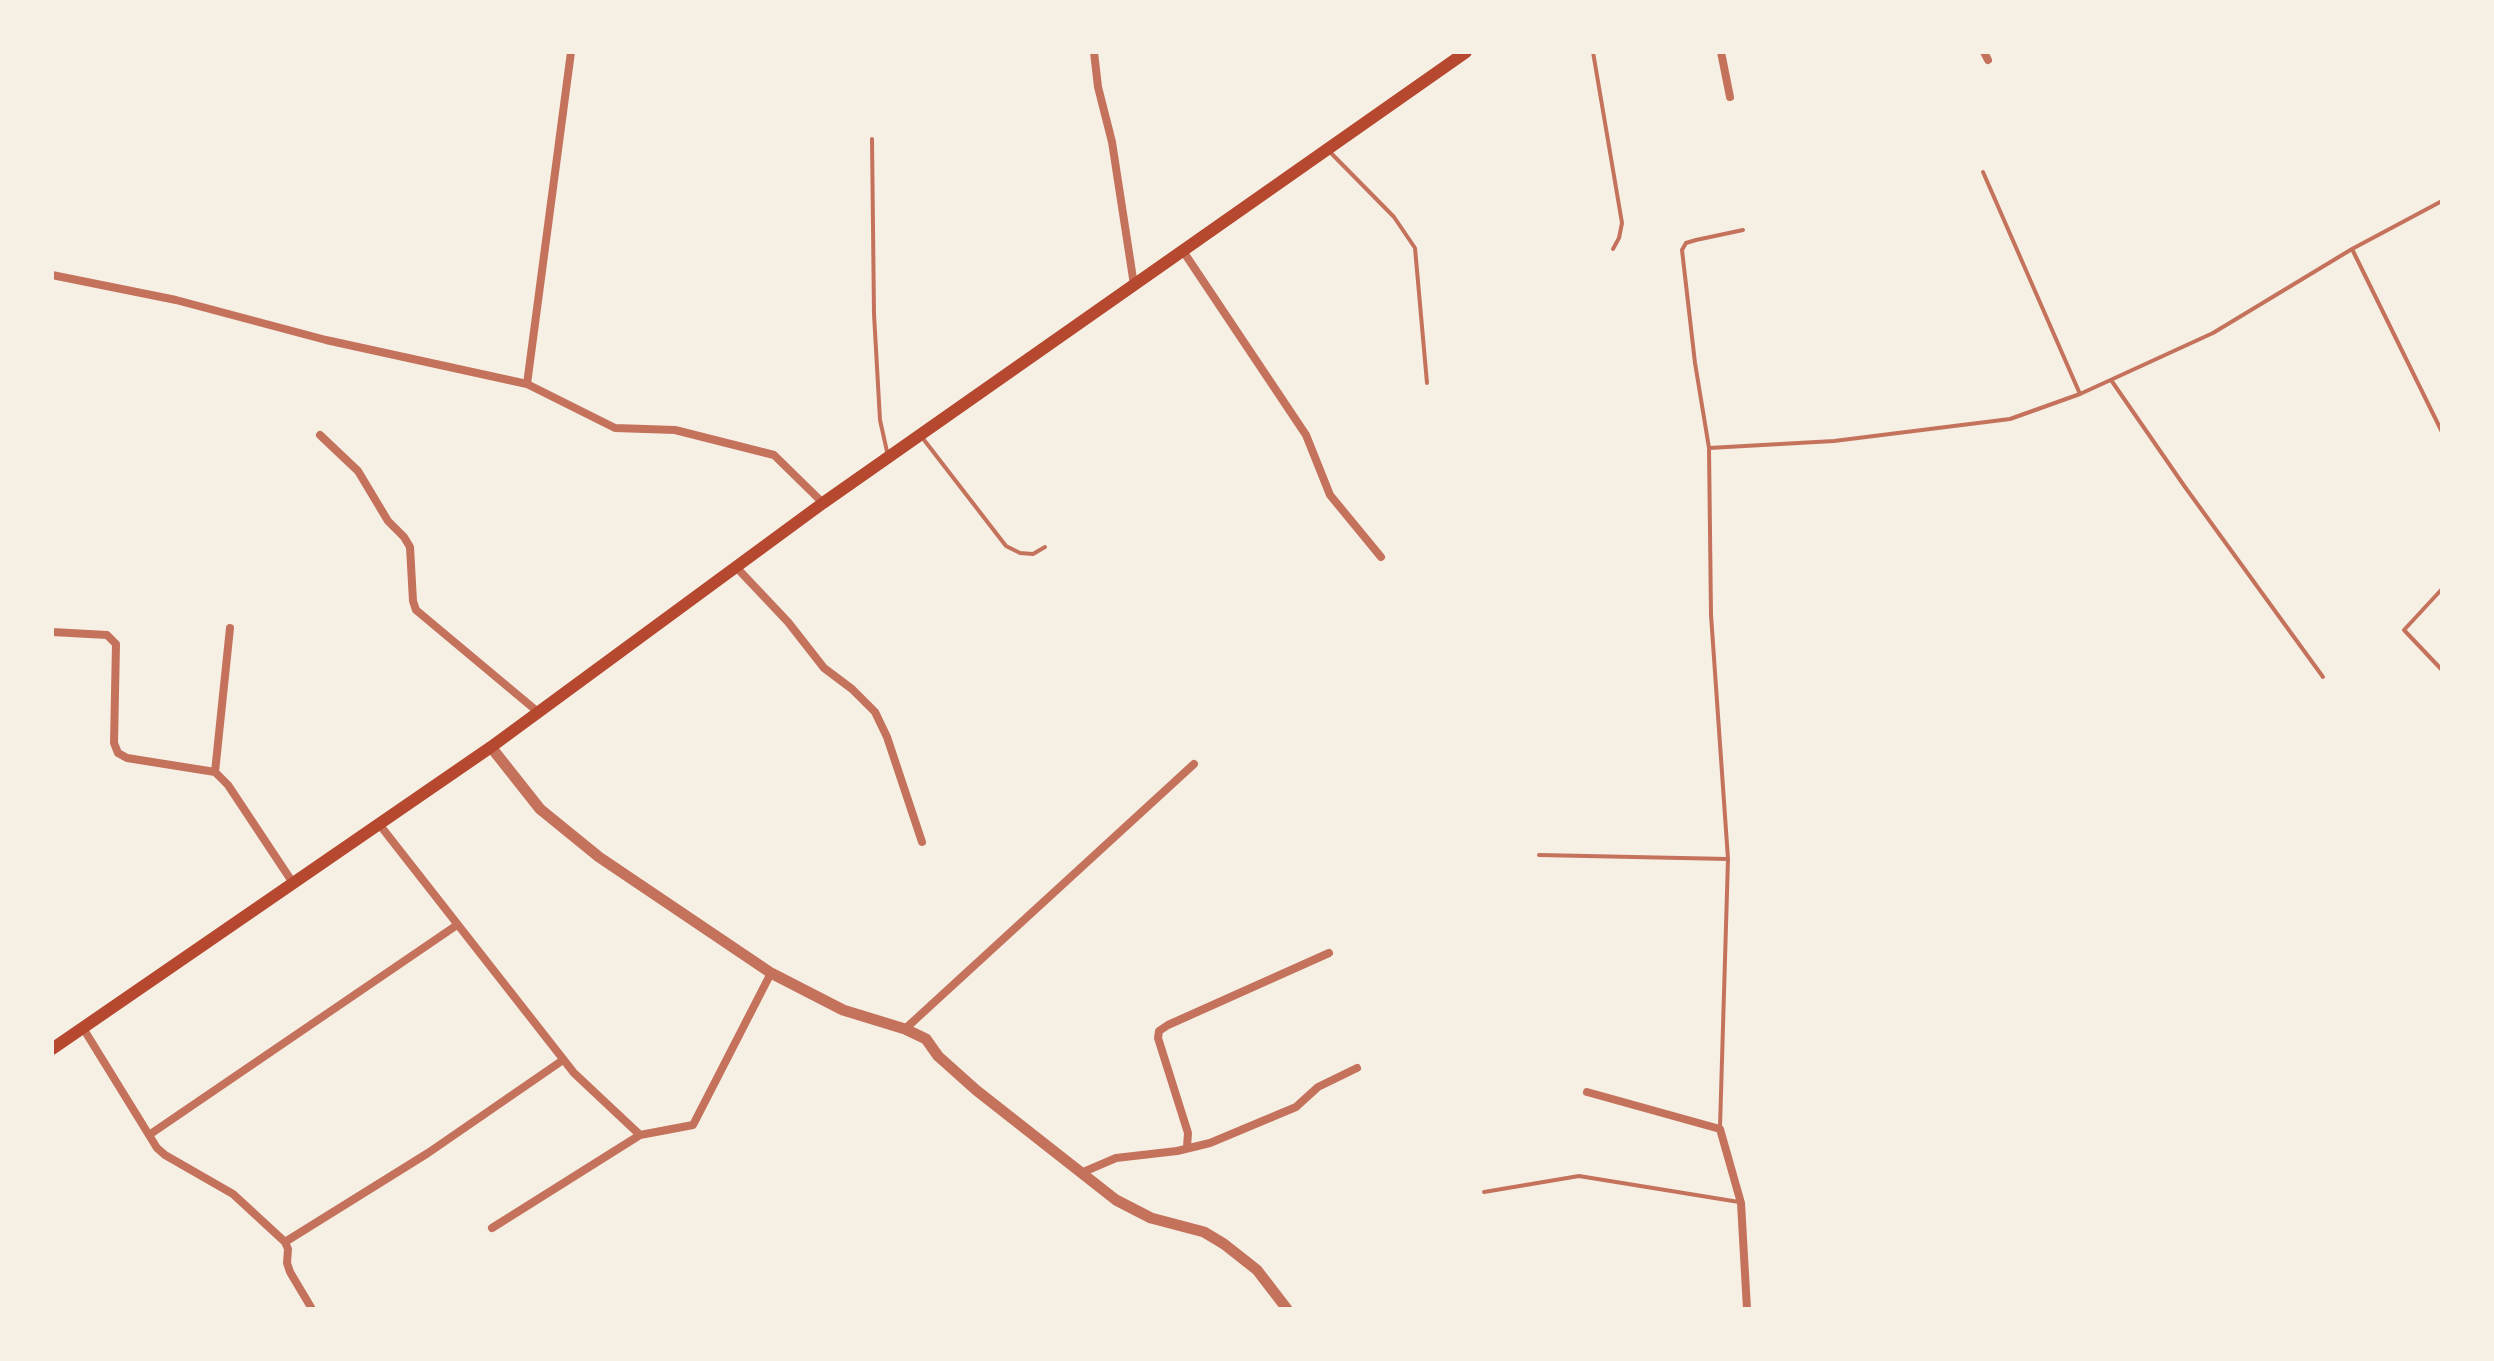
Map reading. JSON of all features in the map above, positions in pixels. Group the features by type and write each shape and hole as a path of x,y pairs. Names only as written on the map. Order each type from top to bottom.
{"main road":[{"path":"52,1049 491,747 823,503 1466,52"}],"street":[{"path":"527,384 569,52"},
{"path":"1094,52 1098,87 1112,142 1134,285"},
{"path":"1721,52 1730,97"},
{"path":"1183,251 1306,435 1330,495 1381,557"},
{"path":"52,275 176,300 326,340 527,384 615,428 675,430 774,455 823,503"},
{"path":"320,435 358,471 388,521 410,547 416,610 538,712"},
{"path":"736,567 788,622 824,668 875,712 887,737 922,842"},
{"path":"215,772 230,628"},
{"path":"52,632 107,635 116,644 114,743 118,753 127,758 215,772 228,785 293,883"},
{"path":"491,747 540,809 599,857 771,973 843,1010 905,1029 926,1039 938,1056 976,1090 1129,1209 1204,1232 1224,1244 1257,1270 1287,1309"},
{"path":"905,1029 1194,764"},
{"path":"379,824 563,1060 640,1135"},
{"path":"149,1135 457,925"},
{"path":"1187,1147 1188,1133 1158,1038 1159,1031 1329,953"},
{"path":"492,1228 640,1135 693,1125 771,973"},
{"path":"83,1028 149,1135 165,1155 233,1194 285,1242 290,1272 312,1309"},
{"path":"285,1242 428,1153 563,1060"},
{"path":"1081,1173 1116,1158 1177,1151 1210,1143 1296,1107 1318,1087 1357,1068"},
{"path":"1587,1092 1720,1129 1741,1203 1747,1309"}],"lane":[{"path":"1593,52 1622,223 1613,249"},
{"path":"872,139 878,390 880,420 889,457"},
{"path":"1328,149 1394,217 1415,248 1427,383"},
{"path":"1983,172 2080,394"},
{"path":"1709,448 1834,441 2010,419 2080,394 2213,333 2352,249 2442,201"},
{"path":"1720,1129 1728,859 1711,615 1709,448 1682,250 1686,243 1743,230"},
{"path":"2352,249 2442,432"},
{"path":"2111,380 2323,677"},
{"path":"921,435 1006,546 1020,553 1033,554 1045,547"},
{"path":"2442,589 2404,630 2442,670"},
{"path":"1539,855 1728,859"},
{"path":"1484,1192 1579,1176 1741,1203"}]}
